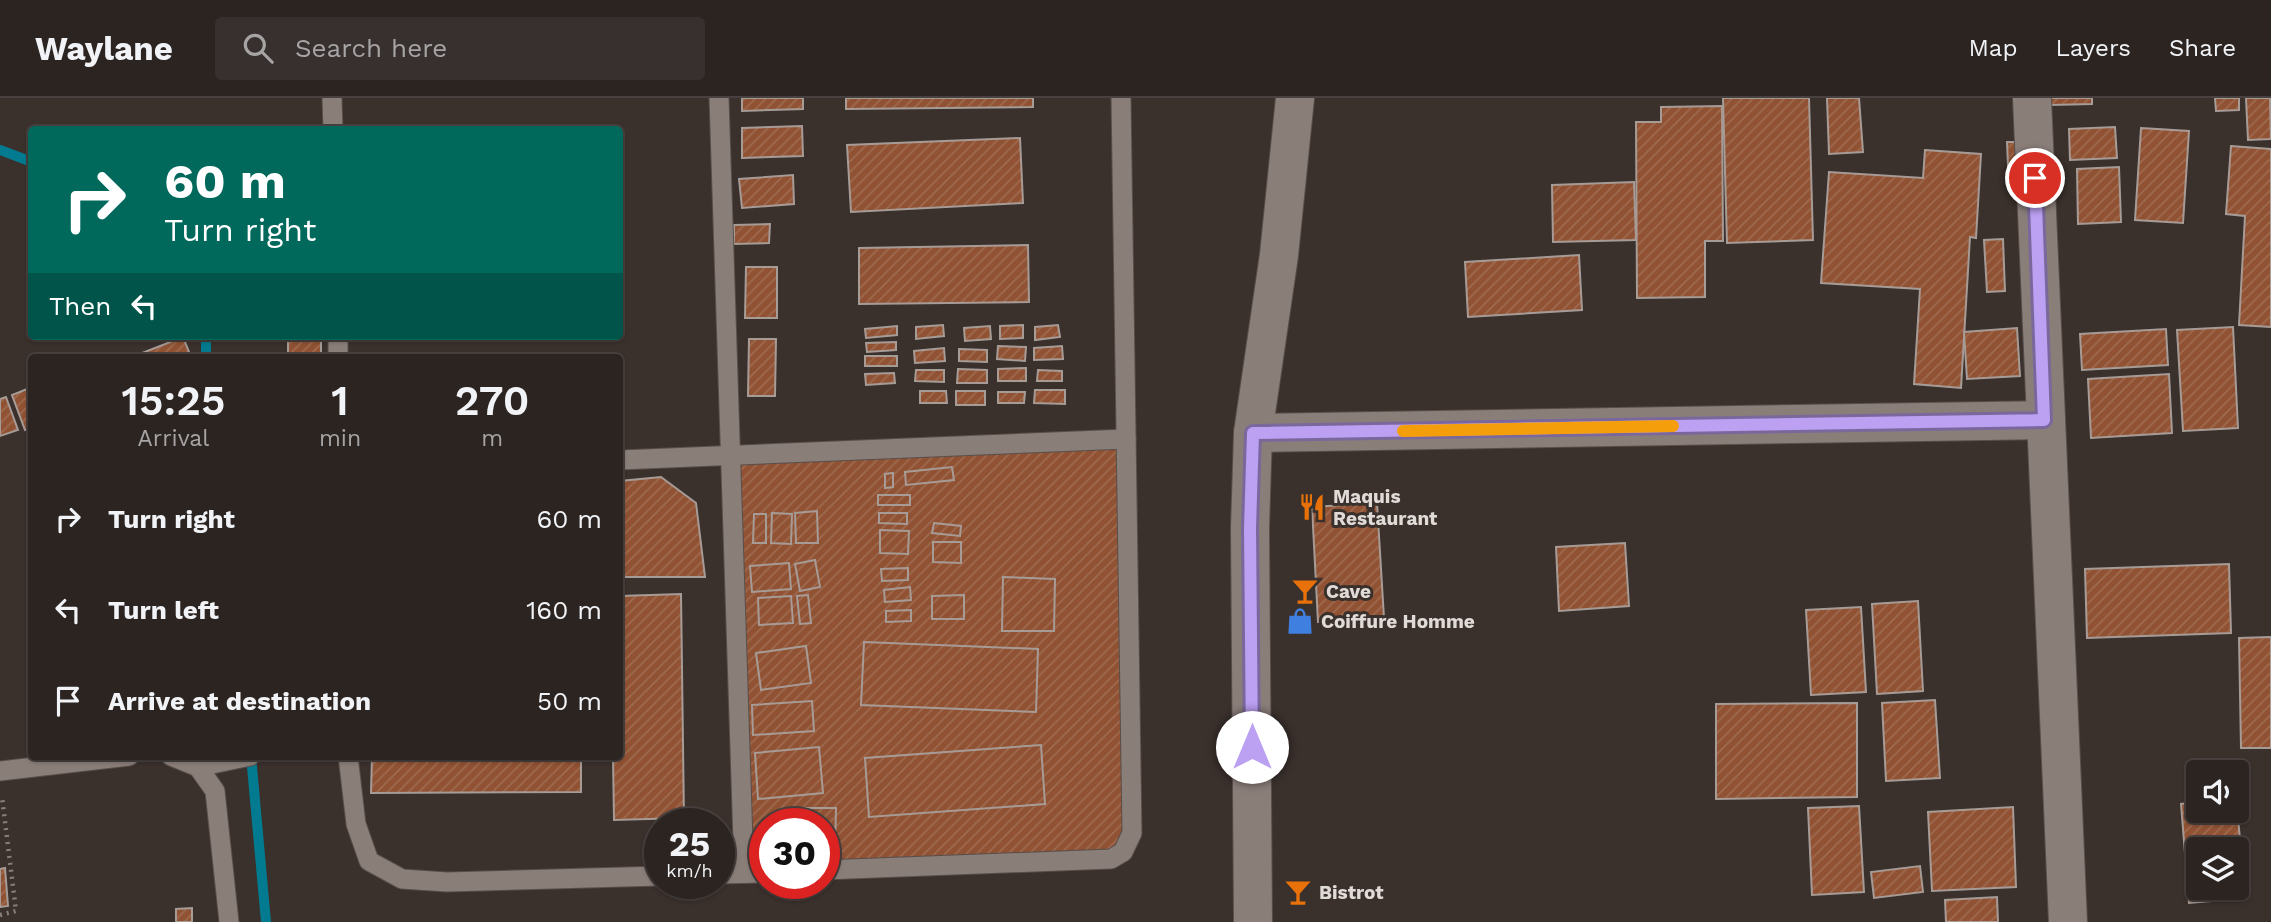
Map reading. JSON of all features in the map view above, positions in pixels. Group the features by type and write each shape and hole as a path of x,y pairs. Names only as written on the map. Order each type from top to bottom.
{"street":[{"path":"1253,922 1250,542 1253,433 1279,255 1295,98"},
{"path":"2032,98 2068,922"},
{"path":"1253,433 2044,420"}],"lane":[{"path":"332,98 333,126"},
{"path":"719,98 744,873"},
{"path":"840,869 1111,859 1123,852 1132,833 1121,98"},
{"path":"623,460 1126,439"},
{"path":"0,771 95,760"},
{"path":"181,760 198,767 215,792 229,922"},
{"path":"198,767 231,760"},
{"path":"348,760 356,824 369,861 402,879 447,882 644,876"},
{"path":"735,873 749,873"}],"path":[{"path":"0,915 16,911 2,791"}],"building":[{"path":"742,98 803,98 803,109 742,111"},
{"path":"846,98 1033,98 1033,107 846,109"},
{"path":"1723,98 1809,98 1813,240 1727,243"},
{"path":"1827,98 1859,98 1863,152 1829,154"},
{"path":"2051,98 2092,98 2092,104 2051,105"},
{"path":"2215,98 2239,98 2239,110 2216,111"},
{"path":"2246,98 2270,98 2271,139 2248,140"},
{"path":"1722,106 1723,241 1705,241 1705,297 1637,298 1636,122 1661,122 1661,107"},
{"path":"802,126 803,156 742,158 742,128"},
{"path":"2115,127 2117,158 2070,160 2069,129"},
{"path":"2141,128 2189,131 2183,223 2135,220"},
{"path":"1020,138 1023,203 851,212 847,145"},
{"path":"2007,142 2025,142 2026,188 2009,189"},
{"path":"2231,146 2271,149 2271,327 2239,325 2245,216 2226,214"},
{"path":"1925,150 1981,154 1976,238 1970,237 1961,388 1914,384 1920,289 1821,283 1829,172 1923,178"},
{"path":"2119,167 2121,222 2078,224 2077,169"},
{"path":"793,175 794,204 742,208 739,179"},
{"path":"1634,182 1636,240 1553,242 1552,185"},
{"path":"770,224 769,243 734,244 734,225"},
{"path":"2003,239 2005,291 1987,292 1984,240"},
{"path":"1028,245 1029,302 859,304 859,248"},
{"path":"1579,255 1582,310 1468,317 1465,262"},
{"path":"746,267 777,267 777,318 745,318"},
{"path":"943,325 944,336 916,339 916,327"},
{"path":"1023,325 1023,338 1000,339 1000,326"},
{"path":"1058,325 1060,337 1035,340 1035,327"},
{"path":"897,326 897,335 866,338 865,329"},
{"path":"990,326 991,339 965,341 964,328"},
{"path":"2233,327 2238,428 2183,431 2177,330"},
{"path":"2017,328 2020,376 1967,379 1964,332"},
{"path":"2166,329 2168,365 2082,370 2080,334"},
{"path":"749,339 776,339 775,396 748,396"},
{"path":"175,340 184,340 190,354 140,354"},
{"path":"288,340 321,340 321,354 288,354"},
{"path":"896,342 896,350 867,352 866,343"},
{"path":"998,346 1026,347 1025,361 997,359"},
{"path":"1062,346 1063,359 1034,360 1034,348"},
{"path":"944,348 945,361 915,363 914,351"},
{"path":"959,349 987,350 987,362 959,361"},
{"path":"865,356 897,356 897,366 865,366"},
{"path":"1026,368 1026,381 998,381 998,369"},
{"path":"958,369 987,370 987,383 957,383"},
{"path":"916,370 944,370 944,382 915,381"},
{"path":"1038,370 1062,371 1062,381 1037,381"},
{"path":"894,373 895,383 866,385 865,374"},
{"path":"2169,374 2172,433 2091,438 2088,379"},
{"path":"28,389 28,429 25,430 12,395"},
{"path":"1035,390 1065,390 1065,404 1034,403"},
{"path":"920,391 946,391 947,403 920,403"},
{"path":"956,391 985,391 985,405 956,405"},
{"path":"998,392 1025,392 1024,403 998,403"},
{"path":"6,397 18,430 0,436 0,399"},
{"path":"1126,439 1123,852 840,868 840,808 749,808 749,873 744,873 730,454"},
{"path":"952,467 954,480 906,485 905,472"},
{"path":"893,473 893,487 885,488 885,474"},
{"path":"661,477 696,503 705,577 623,577 623,481"},
{"path":"878,495 910,495 910,505 878,505"},
{"path":"1377,503 1384,618 1318,622 1312,507"},
{"path":"817,511 818,543 796,543 795,513"},
{"path":"772,513 792,514 791,544 771,543"},
{"path":"879,513 907,513 907,524 879,523"},
{"path":"754,514 766,514 766,543 753,543"},
{"path":"934,523 961,526 960,536 932,533"},
{"path":"880,530 909,531 908,554 880,553"},
{"path":"933,542 961,542 961,563 933,562"},
{"path":"1625,543 1629,606 1559,611 1556,547"},
{"path":"815,560 820,587 800,591 795,564"},
{"path":"789,563 791,589 752,592 750,566"},
{"path":"2229,564 2231,633 2087,638 2085,569"},
{"path":"908,568 908,580 882,581 881,569"},
{"path":"1003,577 1055,579 1054,631 1002,631"},
{"path":"910,587 911,600 885,602 884,590"},
{"path":"681,594 684,808 644,808 644,819 614,820 613,760 623,760 623,596"},
{"path":"808,595 811,623 800,624 797,596"},
{"path":"964,595 964,619 932,619 932,596"},
{"path":"791,596 793,623 759,625 758,598"},
{"path":"1918,601 1923,691 1877,694 1872,604"},
{"path":"1861,607 1866,692 1811,695 1806,610"},
{"path":"911,610 911,621 886,622 886,611"},
{"path":"2271,637 2271,748 2241,748 2239,638"},
{"path":"864,642 1038,649 1036,712 861,705"},
{"path":"806,646 811,683 761,690 756,653"},
{"path":"1935,700 1940,778 1886,781 1882,703"},
{"path":"812,701 814,731 753,735 752,705"},
{"path":"1857,703 1857,797 1716,799 1716,704"},
{"path":"1041,745 1045,804 869,817 865,758"},
{"path":"819,747 823,793 758,799 755,753"},
{"path":"372,760 581,760 581,792 371,793"},
{"path":"2186,803 2186,823 2238,823 2240,837 2186,837 2186,866 2181,804"},
{"path":"1859,806 1864,892 1812,895 1808,808"},
{"path":"2013,807 2016,887 1932,891 1928,812"},
{"path":"1920,866 1923,892 1874,898 1871,872"},
{"path":"5,868 8,906 0,907 0,869"},
{"path":"1997,897 1998,922 1946,922 1945,900"},
{"path":"2189,900 2223,900 2189,903"},
{"path":"192,908 192,922 176,922 176,909"}],"waterway":[{"path":"0,150 28,160"},
{"path":"206,340 206,354"},
{"path":"251,760 266,922"}],"slow traffic":[{"path":"1403,431 1673,426"}],"place":[{"name":"Maquis Restaurant","path":"1312,507"},
{"name":"Cave","path":"1305,591"},
{"name":"Coiffure Homme","path":"1300,621"},
{"name":"Bistrot","path":"1298,892"}],"route":[{"path":"1252,747 1250,528 1253,433 2044,420 2035,178"}]}
